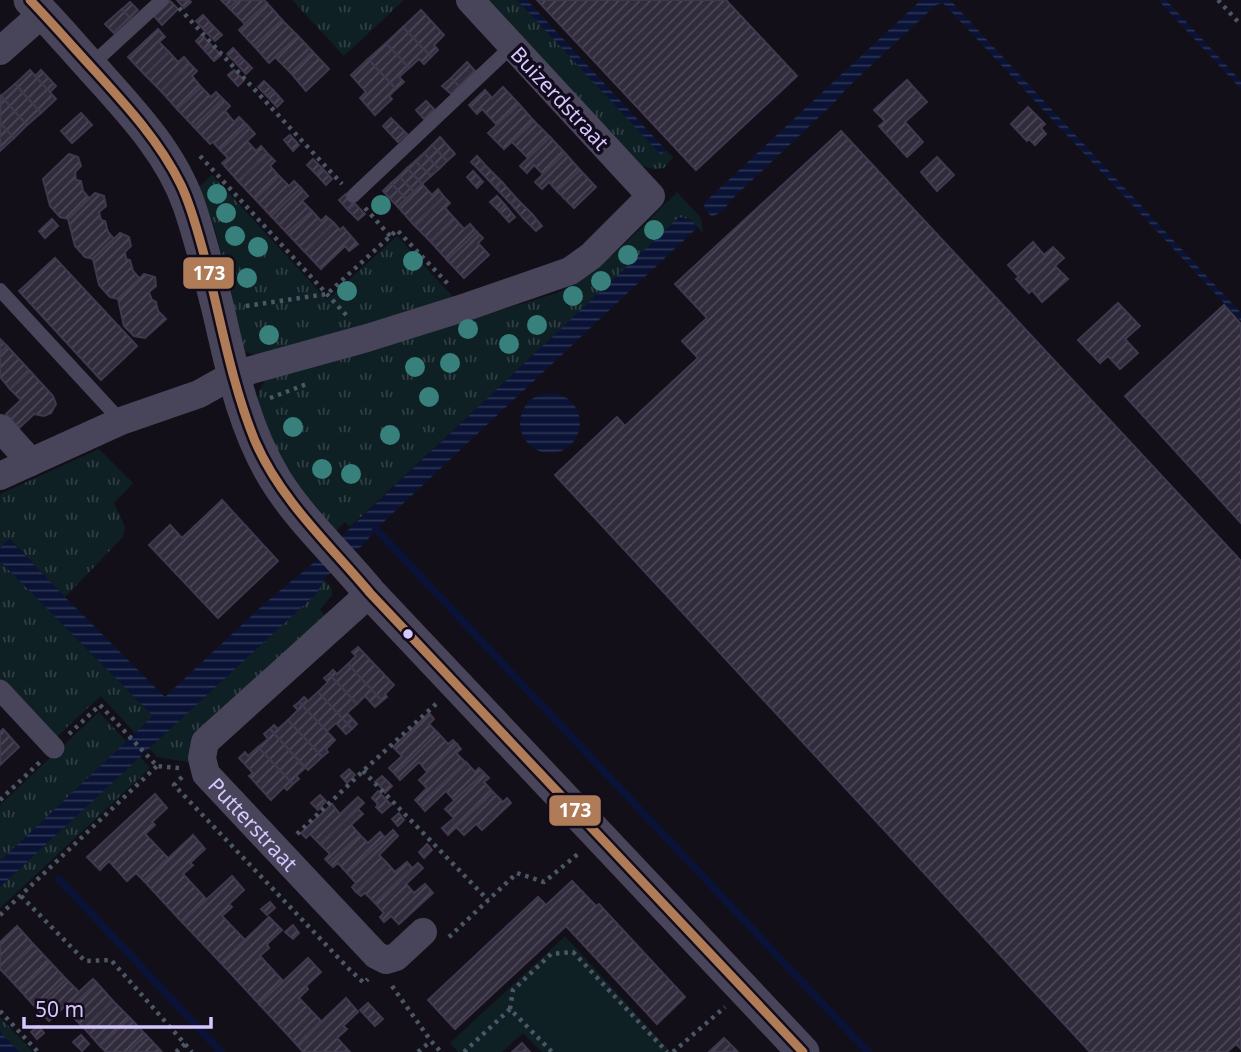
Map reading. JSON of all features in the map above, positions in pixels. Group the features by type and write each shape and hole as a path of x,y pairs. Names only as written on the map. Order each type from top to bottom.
{"street":[{"name":"Buizerdstraat","path":"469,306 570,271 591,256 651,196 470,0"},
{"path":"0,51 36,6 140,122 169,162 188,203 249,428 275,479 299,512 370,593 803,1052"},
{"path":"0,476 121,421 199,394 233,375 469,306"},
{"path":"0,428 31,462"},
{"name":"Putterstraat","path":"370,593 205,742 202,758 206,774 376,955 394,970"},
{"path":"0,690 54,748"},
{"path":"394,970 396,957 432,938"}],"lane":[{"path":"90,66 162,0"},
{"path":"353,196 512,46"},
{"path":"0,290 121,421"}],"path":[{"path":"171,0 390,236"},
{"path":"1218,0 1241,25"},
{"path":"195,150 367,338"},
{"path":"218,310 327,294 397,230 469,306"},
{"path":"279,852 457,685"},
{"path":"127,734 157,766 190,770"},
{"path":"0,915 157,766"},
{"path":"363,771 488,900"},
{"path":"432,938 488,900 517,873 544,882 600,835"},
{"path":"21,895 85,961 111,960 192,1052"},
{"path":"464,1052 510,1009 513,990 551,954 573,952 667,1052"},
{"path":"394,970 394,988"},
{"path":"394,970 388,980 441,1052"},
{"path":"673,1052 746,990"},
{"path":"510,1009 552,1052"},
{"path":"0,1011 38,1052"},
{"path":"418,1052 431,1041"},
{"path":"176,1052 185,1044"}],"green space":[{"path":"292,0 404,0 344,56"},
{"path":"484,0 517,0 661,154 666,150 673,157 664,168 649,168 635,162"},
{"path":"212,175 327,300 397,236 453,297 271,353 248,353 240,348 215,229 199,187"},
{"path":"677,192 701,218 703,233 690,219 679,218 350,527 345,522 336,531 298,487 268,435 258,400 259,391 267,377 363,352 557,293 606,260"},
{"path":"99,449 133,483 114,503 125,527 123,537 65,597 10,539 0,548 0,494"},
{"path":"0,561 153,716 135,733 101,696 51,742 0,682"},
{"path":"324,579 332,589 332,595 320,610 327,618 188,762 157,757 149,748 317,593"},
{"path":"99,712 127,742 0,861 0,805"},
{"path":"139,756 150,768 0,908 0,887"},
{"path":"565,936 671,1052 542,1052 523,1033 502,1052 458,1052 450,1043"},
{"path":"0,1017 33,1052 19,1052 0,1032"}],"water":[{"path":"517,0 527,0 666,150 661,155"},
{"path":"921,0 950,0 1241,313 1241,321 943,3 936,5 730,201 724,210 712,217 705,209 704,203"},
{"path":"1158,0 1166,0 1241,81 1241,89"},
{"path":"679,217 690,219 698,227 376,529 365,543 324,579 317,593 0,887 0,861 153,716 0,561 0,548 9,539 165,697 264,604 311,565"},
{"path":"544,393 556,393 575,406 580,423 578,435 567,448 556,453 544,453 525,440 520,429 520,417 533,398"},
{"path":"0,1032 19,1052 0,1052"}],"building":[{"path":"177,0 189,0 191,2 184,8"},
{"path":"221,0 238,0 229,8"},
{"path":"238,0 264,0 267,3 245,24 229,8"},
{"path":"537,0 726,0 797,76 696,170"},
{"path":"170,1 178,9 162,25 154,16"},
{"path":"130,2 138,10 130,18 122,9"},
{"path":"267,3 282,20 254,46 239,30"},
{"path":"122,9 130,18 114,33 105,24"},
{"path":"421,10 444,35 434,45 438,50 431,57 403,27"},
{"path":"203,15 212,25 205,31 196,21"},
{"path":"282,20 298,36 269,63 254,46"},
{"path":"212,25 222,35 215,41 205,31"},
{"path":"403,27 431,57 424,64 419,59 409,68 386,43"},
{"path":"158,29 165,37 159,42 169,52 145,75 128,57"},
{"path":"202,35 211,45 205,51 196,41"},
{"path":"298,36 313,52 291,73 275,57"},
{"path":"386,43 409,68 399,77 404,82 396,89 368,59"},
{"path":"211,45 221,55 214,61 205,51"},
{"path":"233,48 242,58 236,63 227,54"},
{"path":"169,52 178,62 184,57 190,64 161,91 145,75"},
{"path":"313,52 329,69 306,91 291,73"},
{"path":"242,58 252,68 246,74 236,63"},
{"path":"368,59 396,89 389,96 392,99 375,115 360,98 366,92 351,75"},
{"path":"467,62 475,71 459,86 451,78"},
{"path":"190,64 197,71 192,76 201,87 177,109 161,91"},
{"path":"30,70 56,99 41,113 15,84"},
{"path":"41,70 56,86 50,92 35,76"},
{"path":"234,70 244,80 238,86 228,75"},
{"path":"451,78 459,86 451,94 442,86"},
{"path":"907,80 927,102 905,122 923,142 907,157 879,126 885,121 874,110"},
{"path":"264,81 273,90 267,96 258,87"},
{"path":"15,84 41,113 27,125 1,96"},
{"path":"201,87 211,97 216,92 223,99 194,127 177,109"},
{"path":"503,87 519,104 497,125 482,109 477,114 469,105 485,90 492,98"},
{"path":"273,90 283,101 277,107 267,96"},
{"path":"1,96 27,125 14,138 0,123"},
{"path":"223,99 230,106 225,111 234,122 239,117 247,125 220,150 213,142 210,144 194,127"},
{"path":"426,101 434,109 424,119 416,110"},
{"path":"519,104 534,121 504,149 488,133"},
{"path":"1028,107 1045,124 1041,128 1046,134 1035,145 1029,139 1027,141 1011,124"},
{"path":"81,113 92,125 72,143 61,131"},
{"path":"391,118 407,134 398,142 383,126"},
{"path":"534,121 550,137 528,158 512,142"},
{"path":"0,123 14,138 0,151"},
{"path":"247,125 255,134 247,141 256,151 261,146 268,154 238,181 222,163 228,158 220,150"},
{"path":"841,131 1241,561 1241,1049 1236,1044 1227,1052 1090,1052 555,475 617,417 625,426 698,358 682,341 707,318 675,284"},
{"path":"290,135 299,145 293,151 284,140"},
{"path":"440,137 455,154 447,161 432,145"},
{"path":"550,137 565,153 543,174 534,165 527,173 520,166"},
{"path":"432,145 447,161 439,169 424,153"},
{"path":"424,153 439,169 431,176 415,161"},
{"path":"565,153 580,170 557,191 549,182 542,189 535,182"},
{"path":"69,154 78,157 81,166 75,172 76,180 81,181 83,191 89,198 68,219 60,217 50,206 43,179"},
{"path":"268,154 275,161 270,166 279,176 255,199 238,181"},
{"path":"477,156 486,166 480,171 471,162"},
{"path":"937,157 954,175 937,191 921,172"},
{"path":"313,159 322,168 316,174 307,165"},
{"path":"415,161 431,176 422,184 407,168"},
{"path":"486,166 502,182 496,188 480,171"},
{"path":"322,168 332,179 326,185 316,174"},
{"path":"407,168 422,184 414,192 399,176"},
{"path":"580,170 596,187 574,208 557,191"},
{"path":"473,171 483,182 477,188 467,177"},
{"path":"279,176 289,186 294,181 301,188 271,216 255,199"},
{"path":"399,176 414,192 406,199 391,183"},
{"path":"502,182 517,199 511,204 496,188"},
{"path":"391,183 406,199 398,207 383,191"},
{"path":"422,184 432,195 438,189 444,197 414,225 398,207"},
{"path":"301,188 308,196 302,201 312,211 287,233 271,216"},
{"path":"95,193 104,196 106,206 99,212 101,220 105,221 108,232 114,239 93,259 85,257 75,246 68,219"},
{"path":"346,194 355,204 348,210 339,200"},
{"path":"497,196 505,205 499,211 490,202"},
{"path":"444,197 450,203 445,208 455,219 431,242 414,225"},
{"path":"517,199 532,214 525,220 511,204"},
{"path":"355,204 365,214 358,220 348,210"},
{"path":"505,205 515,217 509,222 499,211"},
{"path":"312,211 321,221 326,216 334,223 304,251 287,233"},
{"path":"532,214 542,226 536,231 525,220"},
{"path":"52,219 58,226 45,238 39,231"},
{"path":"455,219 464,229 470,224 477,232 447,260 431,242"},
{"path":"334,223 340,230 343,227 358,244 349,251 345,246 321,269 304,251"},
{"path":"477,232 483,238 478,243 489,255 464,278 447,260"},
{"path":"120,233 129,237 131,246 125,252 126,259 130,260 133,271 140,279 118,299 110,297 99,285 93,259"},
{"path":"1033,242 1044,255 1053,247 1064,258 1055,266 1068,279 1042,302 1032,290 1029,293 1016,279 1019,277 1008,265"},
{"path":"55,258 137,346 101,380 19,291"},
{"path":"144,274 155,277 156,286 149,292 158,311 166,319 145,338 134,336 124,326 118,299"},
{"path":"1118,303 1140,326 1125,339 1138,353 1120,369 1108,356 1100,363 1078,340"},
{"path":"1224,305 1241,324 1241,523 1125,396"},
{"path":"0,339 7,346 0,353"},
{"path":"7,346 30,371 10,389 0,377 0,353"},
{"path":"30,371 53,396 56,404 51,413 44,416 34,414 19,428 6,414 21,400 10,389"},
{"path":"222,500 278,561 218,618 149,545 170,525 182,538"},
{"path":"358,647 394,685 382,701 348,664 356,656 352,652"},
{"path":"348,664 382,701 375,707 365,696 357,704 329,674 333,670 337,674"},
{"path":"329,674 357,704 347,713 357,724 352,729 318,692 328,682 324,678"},
{"path":"318,692 352,729 346,734 336,723 327,731 299,702 304,697 308,701"},
{"path":"299,702 335,740 322,757 288,720 298,710 294,706"},
{"path":"429,713 434,719 429,724 438,733 395,774 389,768 402,756 393,747"},
{"path":"288,720 322,757 308,770 270,729 274,725 278,729"},
{"path":"3,729 19,747 0,765 0,732"},
{"path":"270,729 305,768 296,776 299,779 293,784 258,747 268,739 264,734"},
{"path":"438,733 448,744 453,740 457,744 427,772 419,762 400,780 395,774"},
{"path":"457,744 461,749 456,753 465,762 420,805 415,800 427,788 419,780"},
{"path":"258,747 293,784 287,790 284,787 271,800 249,776 253,773 239,758 245,752 248,756"},
{"path":"466,762 475,772 479,768 484,773 454,800 446,791 425,811 420,805"},
{"path":"349,769 355,775 347,783 341,776"},
{"path":"484,773 489,778 484,782 493,792 448,835 442,828 454,818 445,809"},
{"path":"382,776 386,780 380,786 375,782"},
{"path":"386,780 392,786 385,793 380,786"},
{"path":"378,791 391,805 382,813 372,798"},
{"path":"493,792 503,802 507,798 511,803 482,830 476,824 464,835 456,827"},
{"path":"155,794 167,808 152,822 155,825 145,834 168,858 144,881 136,873 127,881 109,861 100,870 87,857"},
{"path":"320,795 326,801 318,810 311,803"},
{"path":"358,797 364,803 320,844 310,834 306,838 301,833 332,804 340,814"},
{"path":"358,809 363,814 351,825 360,835 329,863 325,859 330,854 320,844"},
{"path":"399,813 404,820 398,826 392,819"},
{"path":"393,830 398,836 379,855 387,863 356,892 352,887 356,883 347,873"},
{"path":"380,832 385,838 347,873 338,863 333,867 329,863 360,835 368,843"},
{"path":"193,835 205,849 183,874 207,900 182,922 144,881"},
{"path":"427,844 432,850 424,858 419,852"},
{"path":"407,862 412,868 375,903 365,893 361,896 356,892 387,863 395,872"},
{"path":"418,863 423,868 406,884 414,893 425,884 433,893 399,924 391,916 384,922 380,917 384,913 375,903"},
{"path":"232,876 244,890 229,904 232,907 222,916 245,940 221,963 182,922"},
{"path":"572,881 596,906 599,904 685,997 657,1024 566,926 455,1029 428,1000 538,897 546,905"},
{"path":"270,902 275,908 267,915 261,909"},
{"path":"269,917 282,930 267,944 269,948 260,956 283,981 259,1004 221,963"},
{"path":"293,925 299,933 293,939 285,932"},
{"path":"17,926 34,945 4,973 0,969 0,942"},
{"path":"34,945 50,962 20,990 4,973"},
{"path":"308,958 321,972 306,986 308,989 299,998 321,1021 297,1045 259,1004"},
{"path":"50,962 66,979 36,1008 20,990"},
{"path":"66,979 79,992 93,979 97,983 67,1011 64,1007 49,1021 36,1008"},
{"path":"97,983 113,1001 84,1028 67,1011"},
{"path":"346,998 358,1012 343,1026 347,1029 337,1038 350,1052 303,1052 297,1045"},
{"path":"113,1001 130,1018 100,1046 84,1028"},
{"path":"368,1003 383,1019 375,1026 360,1010"},
{"path":"130,1018 146,1035 128,1052 106,1052 100,1046"},
{"path":"39,1026 44,1033 37,1039 31,1032"},
{"path":"81,1035 89,1044 82,1051 73,1042"},
{"path":"146,1035 162,1052 128,1052"},
{"path":"724,1038 738,1052 709,1052"},
{"path":"522,1043 530,1052 512,1052"}],"waterway":[{"path":"376,529 868,1052"},
{"path":"59,879 221,1052"}],"transit line":[{"name":"173","path":"30,0 142,125 173,169 191,209 246,418 266,463 292,503 370,593 803,1052"}]}
